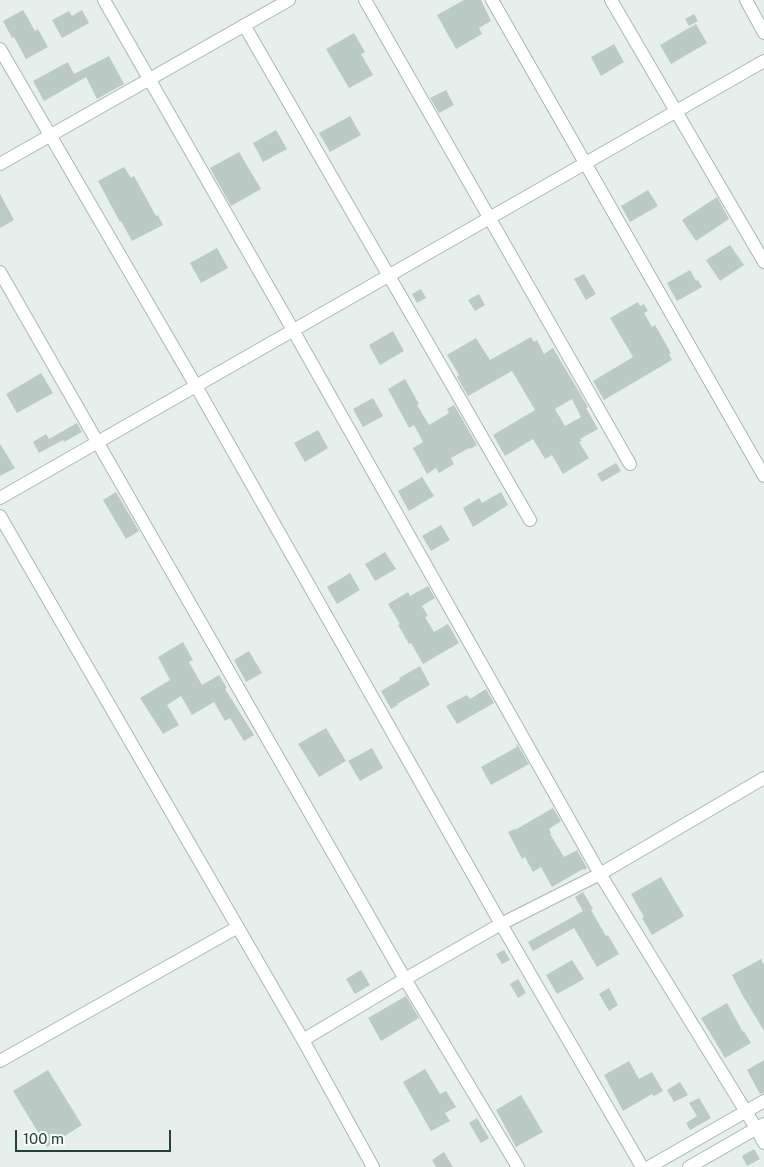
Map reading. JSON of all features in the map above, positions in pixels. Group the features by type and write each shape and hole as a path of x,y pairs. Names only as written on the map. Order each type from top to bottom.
{"street":[{"path":"104,0 600,874 746,1112 760,1126 764,1143"},
{"path":"0,164 289,0"},
{"path":"365,0 630,464"},
{"path":"492,0 764,476"},
{"path":"611,0 764,262"},
{"path":"746,0 764,32"},
{"path":"244,25 530,520"},
{"path":"0,49 196,386 501,924 642,1167"},
{"path":"0,498 764,61"},
{"path":"0,272 405,979 518,1167"},
{"path":"0,516 303,1040 373,1167"},
{"path":"303,1040 501,924 600,874 764,778"},
{"path":"0,1061 238,928"},
{"path":"649,1167 764,1101"},
{"path":"689,1167 760,1126"}],"building":[{"path":"464,0 481,0 491,21 479,28 482,34 456,49 437,15"},
{"path":"23,10 35,31 38,29 48,47 26,59 3,21"},
{"path":"82,10 89,23 62,38 52,20 69,11 72,16"},
{"path":"694,14 698,21 689,26 685,19"},
{"path":"696,24 707,43 671,64 660,45"},
{"path":"354,33 365,52 361,54 373,75 349,88 326,49"},
{"path":"614,44 624,62 601,76 591,57"},
{"path":"109,56 124,84 97,99 86,77 44,101 33,81 68,62 74,74"},
{"path":"446,90 454,105 439,113 430,98"},
{"path":"350,116 361,135 330,152 319,133"},
{"path":"276,130 287,149 263,162 253,143"},
{"path":"239,152 261,189 231,206 210,168"},
{"path":"124,167 131,178 134,176 163,225 132,241 98,181"},
{"path":"648,190 658,206 630,222 621,206"},
{"path":"0,194 14,220 0,228"},
{"path":"717,197 729,219 696,241 682,220"},
{"path":"730,245 744,265 720,281 706,260"},
{"path":"217,248 228,268 201,283 190,263"},
{"path":"690,270 702,287 677,301 667,283"},
{"path":"584,274 596,294 586,300 574,279"},
{"path":"421,289 426,298 417,303 412,294"},
{"path":"479,294 485,305 475,311 468,300"},
{"path":"638,302 640,306 644,304 648,311 644,313 652,327 655,325 671,353 669,354 672,360 604,400 593,381 633,357 610,318"},
{"path":"393,331 404,351 380,365 369,345"},
{"path":"531,337 534,342 537,340 544,354 553,348 588,407 586,408 598,429 580,439 582,441 579,442 589,458 563,474 552,455 545,459 533,439 505,456 493,435 535,410 512,371 468,396 457,377 459,375 447,355 476,338 490,360","holes":["572,399 581,417 565,426 555,409"]},
{"path":"41,373 53,393 17,413 6,394"},
{"path":"405,379 429,425 449,413 447,409 454,405 477,445 451,458 454,464 439,473 436,468 427,474 413,448 423,442 414,425 409,428 388,389"},
{"path":"373,398 383,416 363,427 353,409"},
{"path":"77,423 82,432 39,453 33,442 46,434 49,439"},
{"path":"318,430 328,448 305,462 294,443"},
{"path":"0,444 15,468 0,476"},
{"path":"616,463 621,471 602,482 597,474"},
{"path":"422,477 434,496 409,511 398,491"},
{"path":"116,492 139,531 126,539 103,500"},
{"path":"501,492 508,505 473,527 463,508 479,498 482,503"},
{"path":"441,525 450,540 431,551 422,536"},
{"path":"385,552 396,569 375,581 365,564"},
{"path":"350,573 360,590 337,604 327,587"},
{"path":"428,586 435,598 422,606 428,616 425,617 434,632 448,624 459,643 423,664 411,643 409,644 388,604 408,592 410,596"},
{"path":"183,642 193,660 189,662 202,685 219,675 227,688 225,689 254,735 244,741 230,718 225,721 214,702 192,715 181,696 167,705 179,725 163,734 140,698 170,680 158,657"},
{"path":"249,651 262,673 246,682 234,660"},
{"path":"420,666 430,685 391,709 381,691"},
{"path":"486,689 494,703 457,724 446,706 467,695 470,699"},
{"path":"326,728 346,761 319,777 298,744"},
{"path":"517,744 529,764 491,785 481,767 517,747"},
{"path":"372,748 383,768 360,781 348,761"},
{"path":"553,808 561,821 549,829 550,834 564,857 577,850 587,868 552,887 541,867 533,872 525,857 522,859 508,832 515,830"},
{"path":"661,877 684,916 652,935 631,894"},
{"path":"583,892 606,936 608,935 619,954 597,967 574,928 533,951 528,942 583,911 575,897"},
{"path":"504,950 510,960 502,964 496,954"},
{"path":"761,959 764,965 764,1031 732,975"},
{"path":"572,960 584,979 557,994 546,975"},
{"path":"361,970 370,985 355,994 346,979"},
{"path":"518,979 526,993 518,998 510,984"},
{"path":"609,988 618,1005 609,1011 599,994"},
{"path":"406,996 419,1018 381,1041 368,1018"},
{"path":"727,1003 751,1043 725,1058 701,1018"},
{"path":"764,1060 764,1093 760,1094 747,1070"},
{"path":"629,1061 639,1079 652,1072 663,1091 654,1096 652,1094 623,1111 604,1075"},
{"path":"425,1069 440,1094 446,1091 456,1107 445,1113 450,1121 431,1131 403,1082"},
{"path":"48,1070 82,1125 47,1147 13,1091"},
{"path":"680,1082 688,1095 674,1102 667,1090"},
{"path":"521,1095 543,1132 516,1147 496,1110"},
{"path":"699,1098 711,1118 690,1130 686,1123 697,1116 689,1103"},
{"path":"477,1118 489,1138 481,1143 469,1123"},
{"path":"754,1149 760,1159 747,1166 742,1156"},
{"path":"444,1152 453,1167 436,1167 432,1160"}]}
